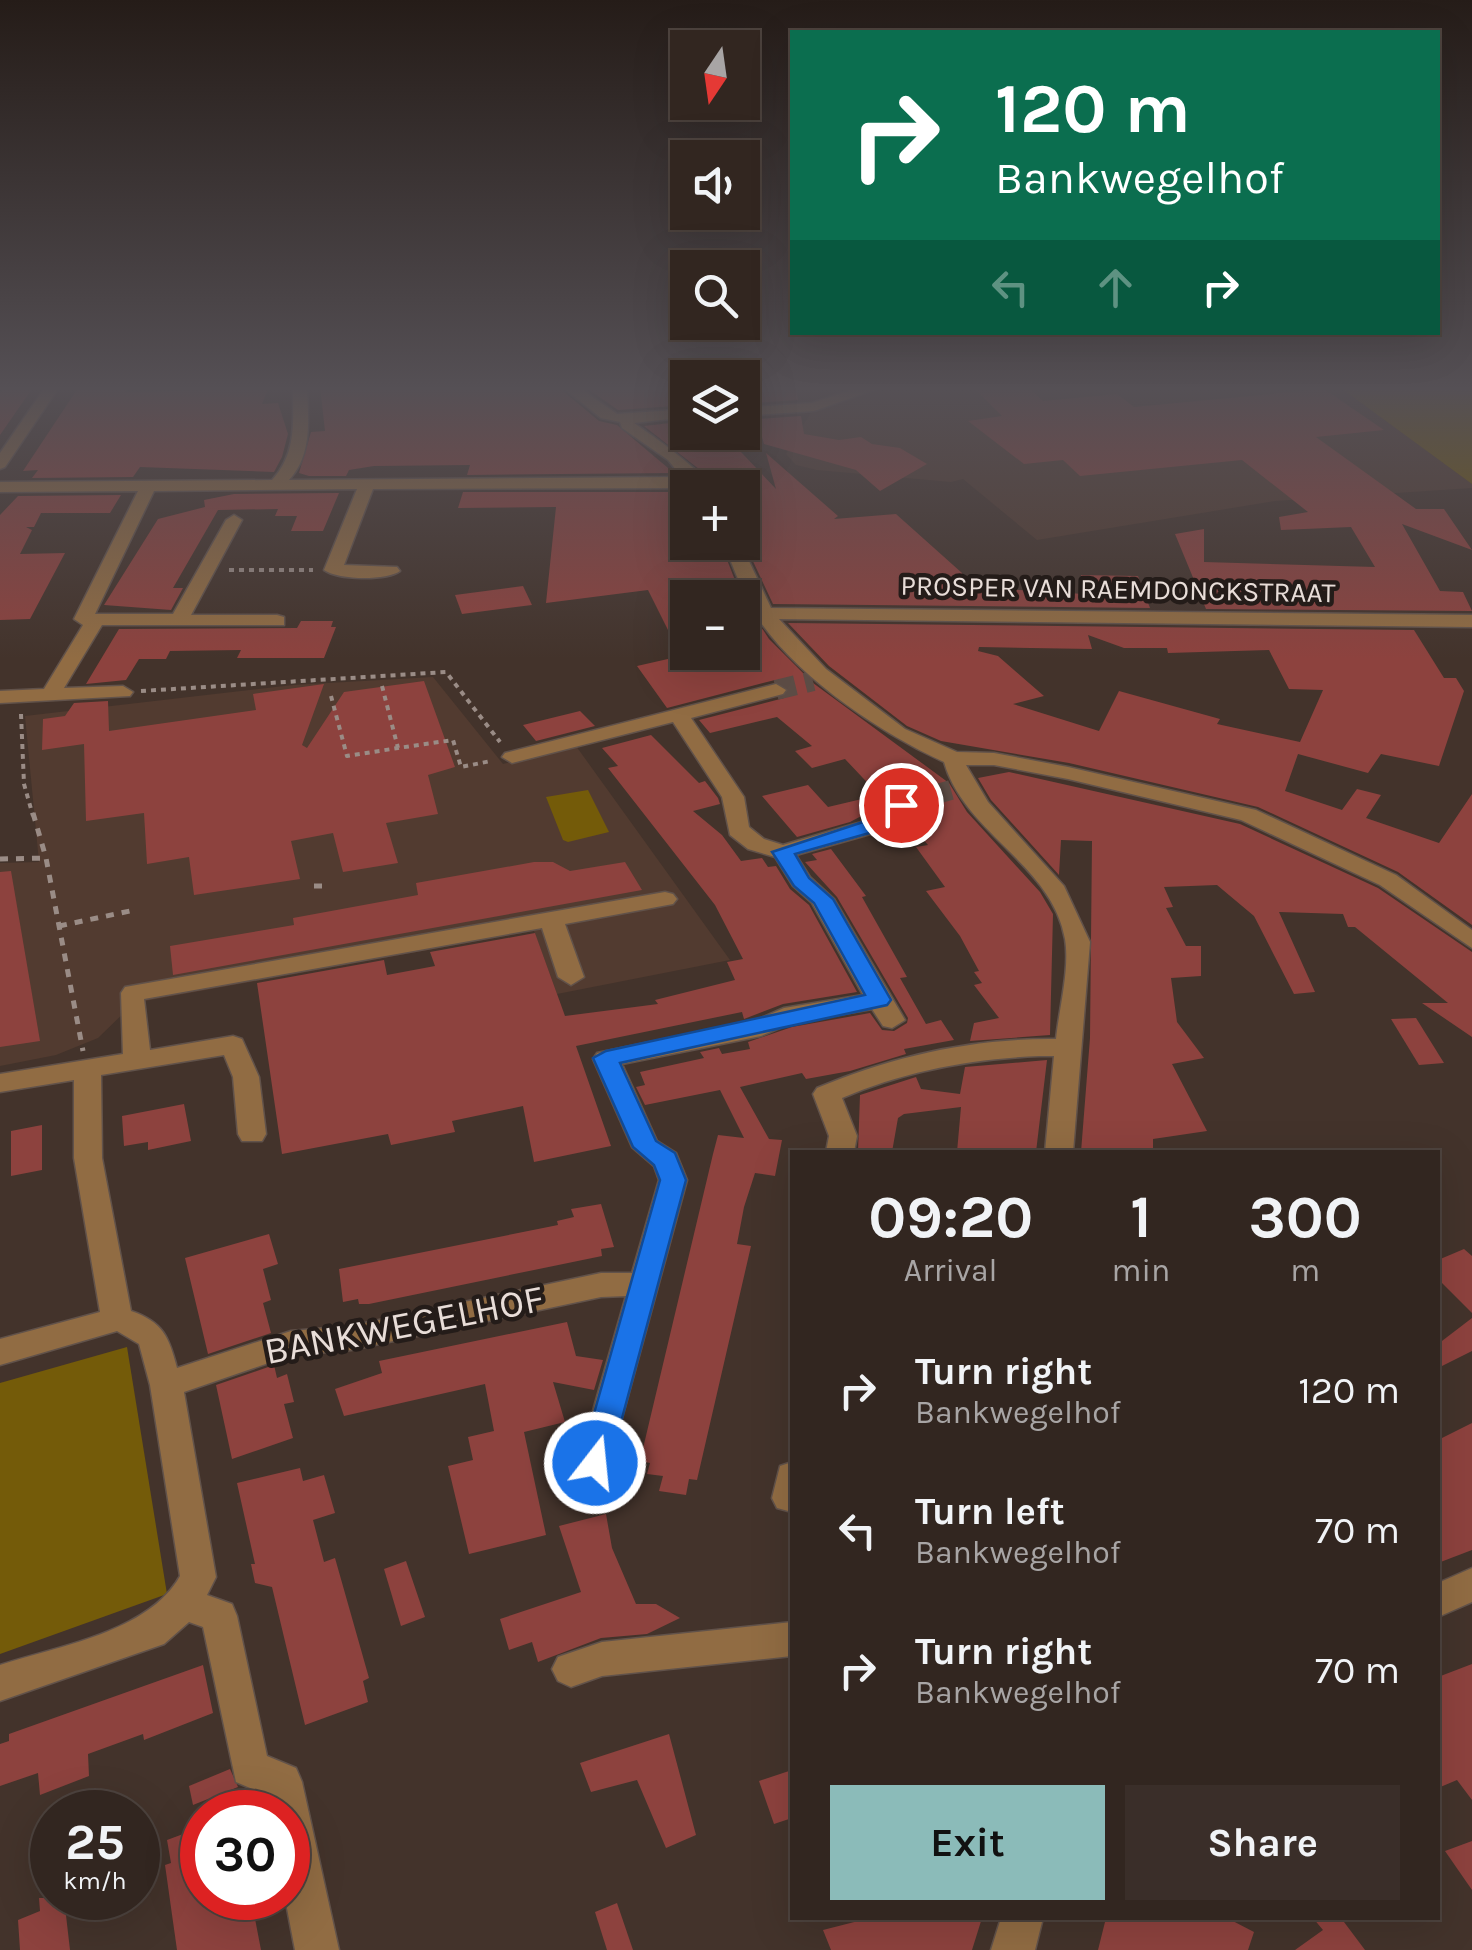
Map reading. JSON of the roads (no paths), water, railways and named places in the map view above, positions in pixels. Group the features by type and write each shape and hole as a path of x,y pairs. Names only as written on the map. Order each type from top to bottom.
{"street":[{"path":"6,477 148,487 278,480 367,486 638,477"},
{"path":"278,480 282,477"},
{"path":"0,487 29,481 638,477 670,481"},
{"path":"367,486 333,570 391,571"},
{"path":"148,487 83,619 277,620"},
{"path":"178,621 234,520"},
{"path":"739,560 764,613 819,680 898,732 954,758 994,760 1068,773 1248,815 1388,880 1472,941"},
{"name":"PROSPER VAN RAEMDONCKSTRAAT","path":"764,613 1472,622"},
{"path":"50,695 94,622"},
{"path":"512,758 776,690"},
{"path":"10,697 123,692"},
{"path":"678,714 733,797 738,830 756,844 782,852 873,826 909,802"},
{"path":"954,758 959,788 1052,884 1078,942 1059,1150"},
{"path":"595,1463 673,1180 666,1160 646,1147 606,1058 886,1010 822,899 801,882 782,852"},
{"path":"137,1060 134,998 665,899"},
{"path":"552,919 571,976"},
{"path":"0,1083 233,1045 246,1076 252,1134"},
{"path":"840,1150 843,1136 827,1094 853,1082 1010,1045 1068,1048"},
{"path":"87,1068 88,1158 117,1319"},
{"name":"BANKWEGELHOF","path":"166,1385 291,1343 352,1338 601,1285 646,1284"},
{"path":"0,1352 117,1319 141,1327 153,1338 166,1385 198,1576 184,1603 151,1632 0,1683"},
{"path":"1440,1600 1472,1584"},
{"path":"184,1603 219,1616 250,1768 282,1782 317,1950"},
{"path":"571,1669 602,1659 790,1639"},
{"path":"1013,1950 1021,1920"}],"tunnel":[{"path":"776,690 813,681"},
{"path":"909,802 951,790"}]}
